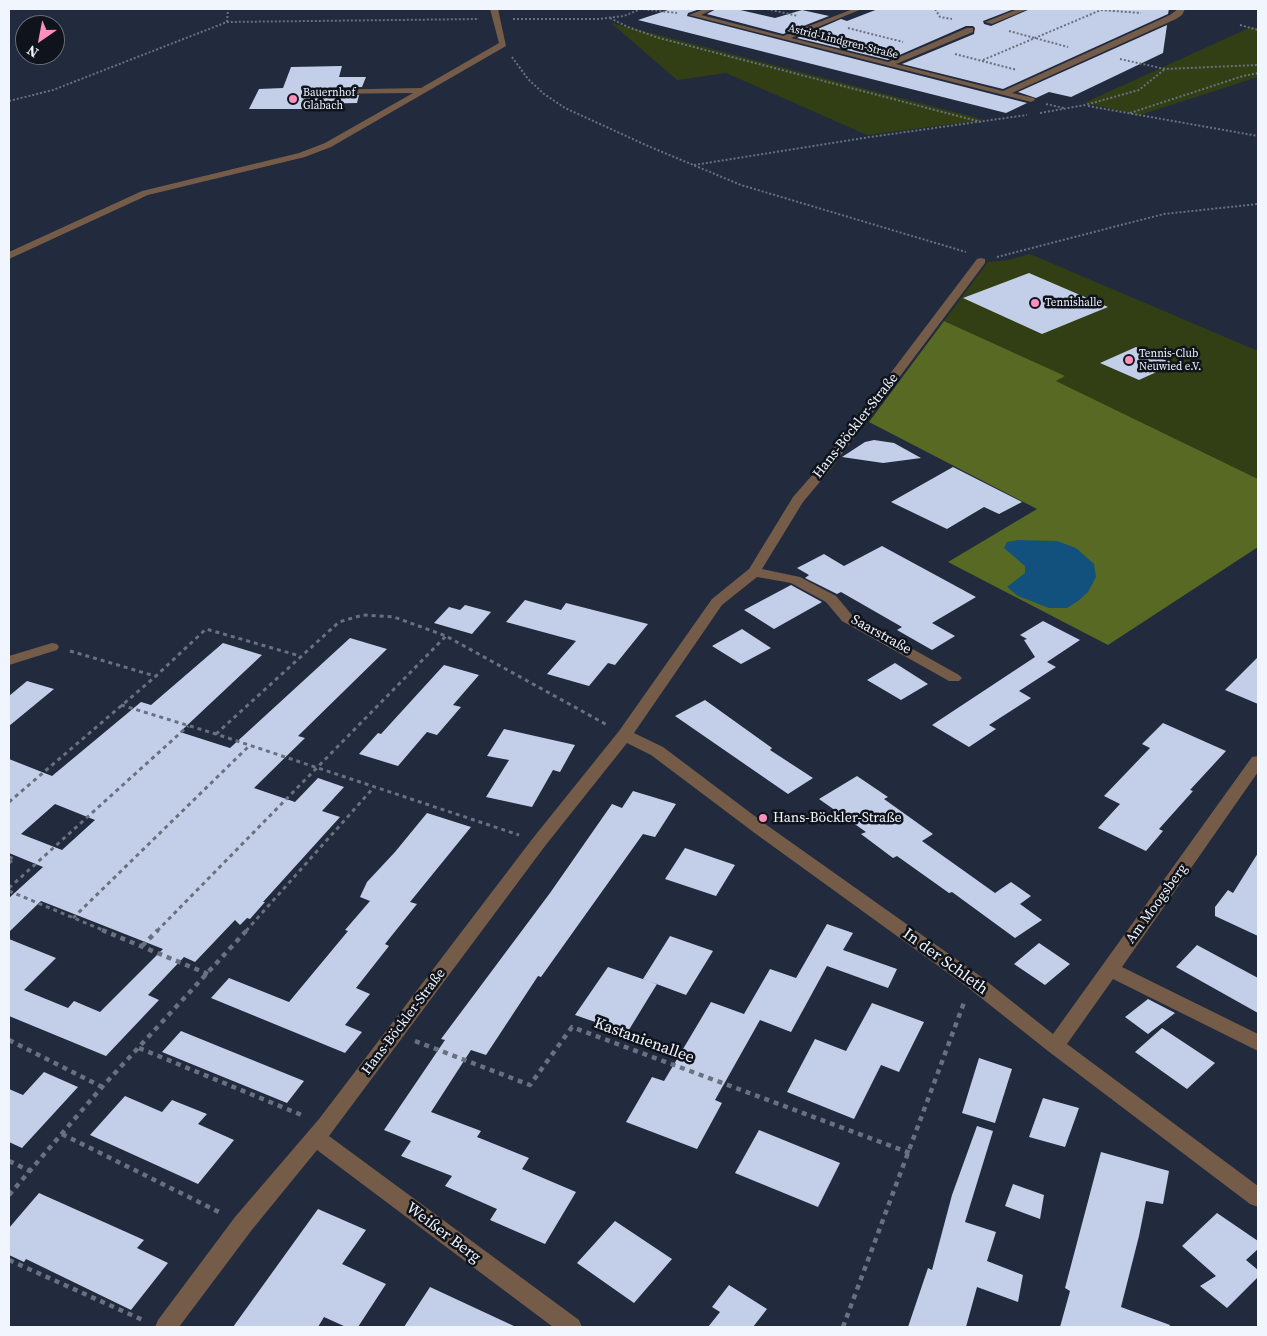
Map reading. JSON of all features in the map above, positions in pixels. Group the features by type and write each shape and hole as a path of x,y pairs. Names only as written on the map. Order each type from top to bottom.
{"street":[{"path":"9,256 145,194 302,155 328,144 503,44 498,18 494,9"},
{"name":"Astrid-Lindgren-Straße","path":"710,9 693,16 1031,100"},
{"path":"783,38 859,9"},
{"path":"989,22 1024,9"},
{"path":"1004,94 1179,12"},
{"path":"888,65 970,30"},
{"path":"321,92 422,90"},
{"name":"Hans-Böckler-Straße","path":"158,1325 321,1132 539,842 625,735 717,602 754,572 798,500 837,452 981,261"},
{"name":"Saarstraße","path":"754,572 795,580 831,599 847,618 954,678"},
{"path":"9,661 52,646"},
{"name":"In der Schleth","path":"625,735 657,751 762,830 972,981 1055,1046 1258,1198"},
{"name":"Am Moogsberg","path":"1055,1046 1258,762"},
{"path":"1110,969 1258,1043"},
{"name":"Weißer Berg","path":"321,1132 571,1327"}],"path":[{"path":"227,22 228,9"},
{"path":"9,101 53,90 227,22 610,18 624,16 641,9 662,11"},
{"path":"982,61 1100,10 1179,12"},
{"path":"610,18 628,27 660,38 984,123"},
{"path":"1240,25 1258,30"},
{"path":"503,44 528,79 544,94 565,108 741,185 964,250 981,261 1164,214 1258,204"},
{"path":"1039,113 1085,105 1138,90 1165,70"},
{"path":"1128,114 1258,73"},
{"path":"1085,105 1258,136"},
{"path":"694,166 870,137 984,123 1030,115"},
{"path":"216,734 339,622 363,615 394,617 446,636 625,735"},
{"path":"9,802 156,676 206,629 300,657"},
{"path":"142,946 446,636"},
{"path":"52,646 156,676"},
{"path":"121,705 375,786 539,842"},
{"path":"188,726 9,890 208,974"},
{"path":"73,918 249,746"},
{"path":"9,1195 102,1087 208,974 375,786"},
{"path":"9,856 14,859 9,863"},
{"path":"843,1327 910,1153 972,981"},
{"name":"Kastanienallee","path":"395,1034 530,1085 572,1027 910,1153"},
{"path":"9,1040 102,1087"},
{"path":"140,1048 321,1132"},
{"path":"62,1134 243,1224"},
{"path":"9,1161 30,1171"},
{"path":"9,1260 158,1325"}],"green space":[{"path":"611,23 985,120 867,135 726,73 677,80"},
{"path":"1251,27 1258,28 1258,77 1140,115 1084,103"},
{"path":"1030,254 1258,351 1258,479 1056,381 1064,376 944,321 988,262 1008,260"},
{"path":"944,321 1065,376 1056,381 1258,479 1258,547 1108,645 948,562 1037,509 869,422"}],"water":[{"path":"1018,540 1057,541 1076,548 1094,564 1096,577 1088,592 1067,608 1049,608 1018,596 1007,587 1025,573 1025,566 1004,548 1007,542"}],"building":[{"path":"671,9 700,9 688,13 687,16 1027,103 1006,113 638,20"},
{"path":"716,9 736,9 775,18 802,10 829,16 783,34 707,14"},
{"path":"878,9 1014,9 983,21 984,24 991,26 1030,9 1169,9 1168,14 1003,89 902,64 974,34 975,28 973,26 966,26 888,60 797,38 841,19 847,21"},
{"path":"1167,25 1163,53 1071,97 1049,92 1036,98 1018,92"},
{"path":"342,66 339,77 366,77 362,87 318,88 316,94 318,96 359,95 357,103 312,104 310,109 249,109 259,89 283,88 291,67"},
{"name":"Tennishalle","path":"1029,273 1108,307 1042,334 963,298"},
{"name":"Tennis-Club Neuwied e.V.","path":"1136,347 1174,364 1139,380 1100,363"},
{"path":"874,440 894,443 921,458 883,463 842,457 865,442"},
{"path":"953,467 1022,502 999,514 984,507 947,529 891,502"},
{"path":"882,546 976,597 932,623 955,636 932,650 897,630 902,627 841,592 837,594 805,578 809,575 797,568 824,554 844,566"},
{"path":"791,585 822,602 774,629 744,610"},
{"path":"525,600 561,610 566,603 648,624 615,665 608,663 589,686 547,674 576,641 506,622"},
{"path":"465,605 491,612 472,634 434,623 449,607 460,610"},
{"path":"1043,621 1080,640 1047,662 1056,667 1019,691 1031,698 989,725 996,729 969,747 932,725 1035,657 1024,640 1027,639 1020,635"},
{"path":"742,629 771,648 741,664 712,646"},
{"path":"350,638 387,649 298,736 305,738 254,788 295,802 318,778 344,787 322,811 340,817 250,919 247,918 240,925 235,920 195,962 184,957 148,995 159,1000 106,1056 9,1016 9,939 56,958 24,990 68,1008 74,1001 100,1012 163,949 41,901 9,932 9,898 43,867 9,853 9,759 52,776 141,702 151,705 223,643 262,655 180,732 230,748","holes":["55,804 95,820 62,850 21,834"]},
{"path":"1258,657 1258,704 1225,690"},
{"path":"895,663 928,684 901,700 867,680"},
{"path":"444,665 479,675 453,705 461,707 437,735 427,732 398,766 359,754 378,733 381,734"},
{"path":"27,681 54,689 9,726 9,696"},
{"path":"705,700 772,748 770,750 813,778 788,794 675,716"},
{"path":"1163,723 1226,751 1190,790 1193,791 1159,829 1163,831 1146,851 1098,828 1120,804 1104,796 1150,748 1142,744"},
{"path":"504,729 575,745 560,772 553,770 532,807 486,797 509,760 487,756"},
{"path":"857,776 888,797 884,799 933,834 922,841 995,893 1011,882 1031,896 1020,904 1042,920 1015,938 952,892 949,893 897,856 893,858 861,834 866,832 819,799"},
{"path":"633,791 676,804 655,837 643,834 541,977 538,976 486,1055 471,1050 431,1112 481,1131 477,1137 529,1158 522,1169 576,1192 545,1244 490,1220 497,1209 445,1186 452,1176 401,1156 411,1141 384,1130 445,1040 441,1039 550,893 612,804 622,808"},
{"path":"427,813 471,827 410,902 417,904 385,944 389,946 356,988 370,994 345,1025 362,1032 345,1053 211,998 229,978 289,1002 348,931 345,930 370,901 360,897 367,882"},
{"path":"685,848 735,865 716,896 665,879"},
{"path":"1258,853 1258,936 1215,916 1215,907 1228,890 1233,893"},
{"path":"827,924 853,933 843,950 897,969 888,988 827,966 791,1032 760,1020 715,1100 722,1103 697,1149 626,1122 652,1077 664,1081 711,1002 744,1014 770,969 796,978"},
{"path":"670,936 713,951 686,995 643,979"},
{"path":"1039,943 1070,964 1045,985 1014,964"},
{"path":"1197,945 1258,978 1258,1013 1176,967"},
{"path":"608,967 657,984 627,1033 575,1015"},
{"path":"1148,999 1175,1013 1148,1034 1125,1017"},
{"path":"872,1003 924,1022 899,1072 881,1065 854,1119 787,1092 815,1039 846,1051"},
{"path":"1162,1028 1215,1063 1187,1089 1135,1052"},
{"path":"181,1031 304,1081 287,1103 162,1052"},
{"path":"979,1058 1012,1069 995,1123 962,1113"},
{"path":"44,1072 78,1087 22,1148 9,1142 9,1089 23,1095"},
{"path":"125,1096 162,1112 172,1100 207,1114 198,1124 234,1140 198,1184 90,1135"},
{"path":"1043,1098 1079,1108 1065,1147 1029,1137"},
{"path":"977,1126 993,1131 965,1222 996,1232 987,1261 1023,1275 1018,1302 977,1287 966,1327 908,1327 928,1268 932,1270 952,1195"},
{"path":"759,1130 840,1163 818,1207 735,1173"},
{"path":"1101,1152 1169,1171 1163,1204 1146,1201 1121,1307 1170,1325 1169,1327 1060,1327 1070,1291 1065,1288"},
{"path":"1013,1184 1044,1195 1040,1219 1005,1206"},
{"path":"39,1193 144,1240 137,1248 168,1263 131,1310 26,1259 24,1262 9,1255 9,1228"},
{"path":"318,1209 366,1230 342,1264 386,1284 358,1327 346,1327 324,1317 318,1327 233,1327"},
{"path":"1217,1213 1258,1241 1258,1249 1246,1260 1258,1270 1258,1277 1227,1308 1200,1286 1216,1276 1182,1246"},
{"path":"615,1221 672,1259 634,1303 577,1263"},
{"path":"729,1285 767,1309 753,1327 708,1327 720,1312 712,1307"},
{"path":"430,1287 516,1327 404,1327"}],"place":[{"name":"Bauernhof Glabach","path":"293,99"},
{"name":"Tennishalle","path":"1035,303"},
{"name":"Tennis-Club Neuwied e.V.","path":"1129,360"},
{"name":"Hans-Böckler-Straße","path":"763,818"}]}
